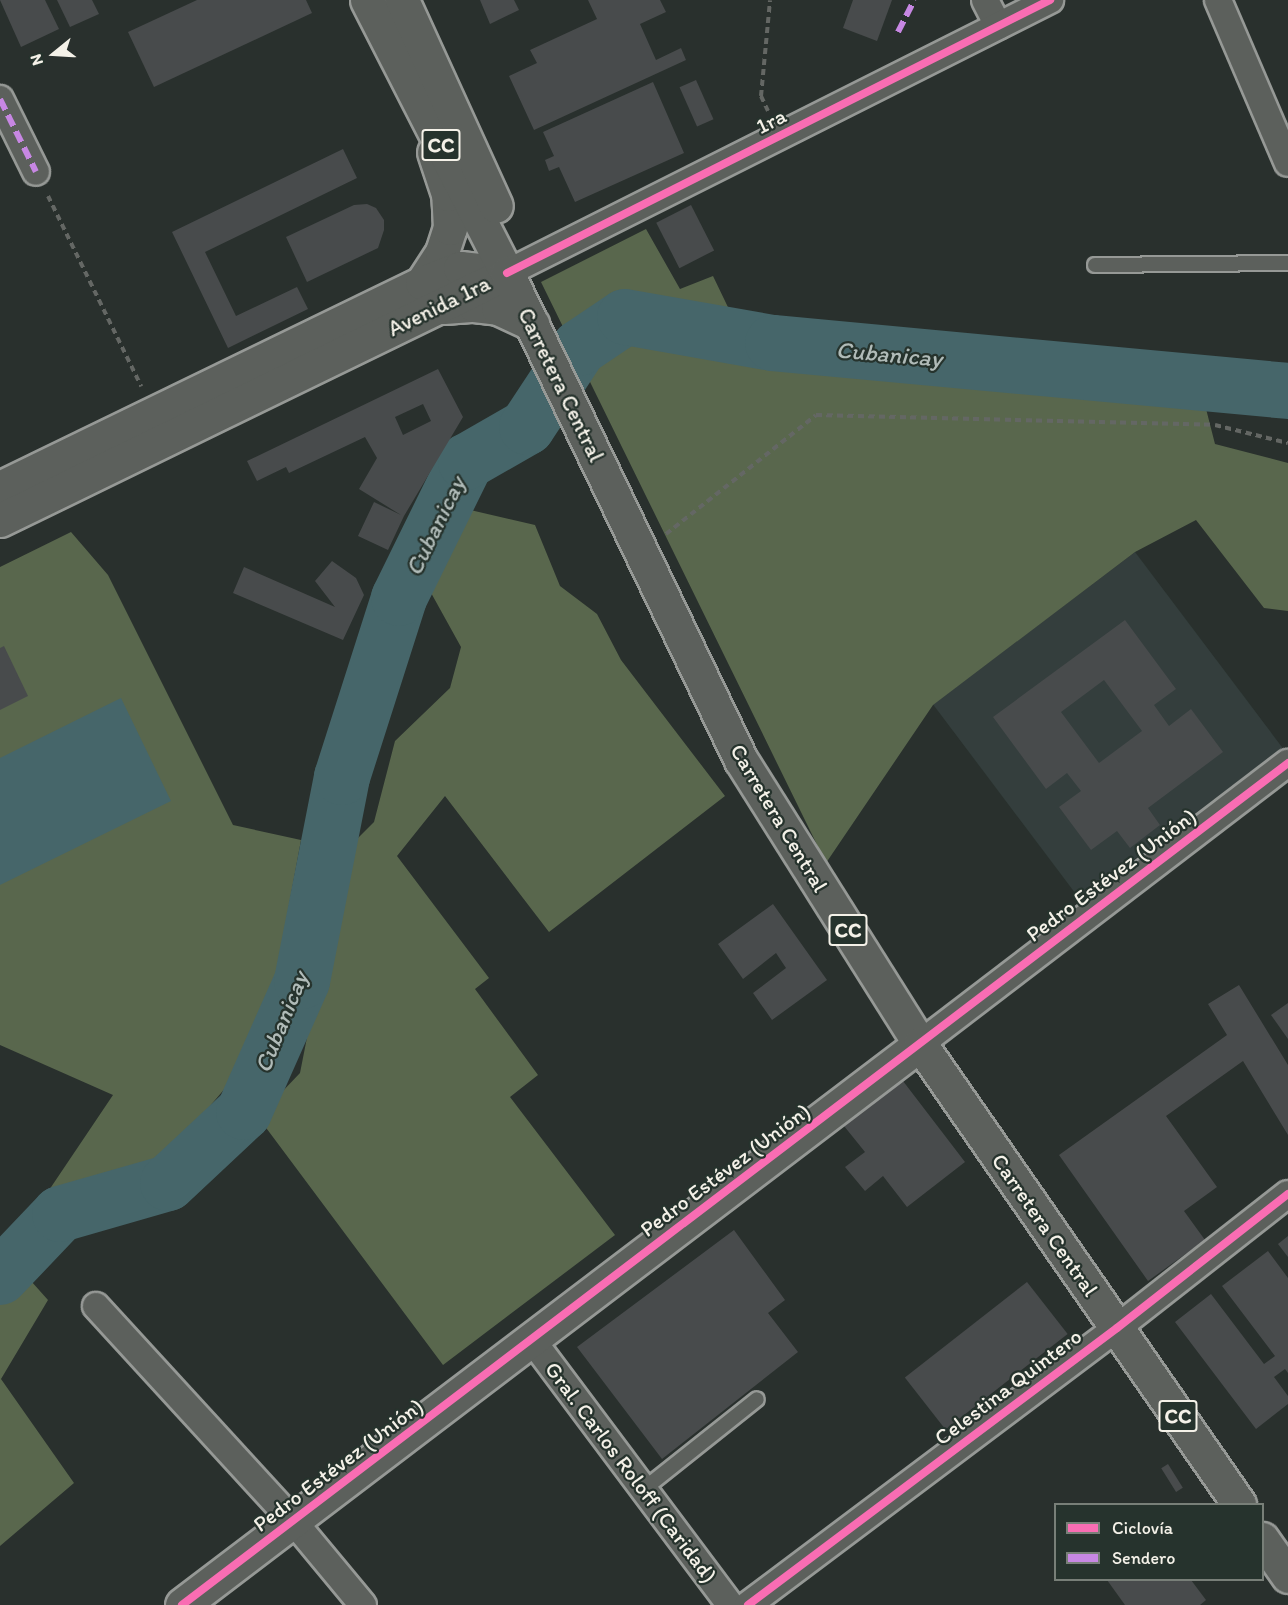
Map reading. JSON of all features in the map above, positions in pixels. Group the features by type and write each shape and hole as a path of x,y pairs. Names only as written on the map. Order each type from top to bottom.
{"main road":[{"name":"Carretera Central","path":"387,6 496,207 507,273 741,760 920,1044 1238,1503"},
{"path":"387,6 448,194 450,228 429,295 498,308 532,324"},
{"name":"Avenida 1ra","path":"0,520 429,295 460,268 507,273"},
{"name":"Avenida 1ra","path":"0,488 154,413 429,295"},
{"name":"Pedro Estévez (Unión)","path":"182,1605 920,1044"},
{"path":"1264,1540 1288,1576"}],"street":[{"path":"986,0 998,26"},
{"name":"1ra","path":"507,273 1050,0"},
{"path":"1218,0 1288,163"},
{"path":"0,99 36,172"},
{"name":"Pedro Estévez (Unión)","path":"920,1044 1288,763"},
{"name":"Celestina Quintero","path":"748,1605 1117,1328 1288,1194"},
{"path":"96,1306 294,1522 363,1605"},
{"name":"Gral. Carlos Roloff (Caridad)","path":"532,1340 730,1605"}],"lane":[{"path":"1095,265 1288,263"},
{"path":"644,1489 757,1399"}],"path":[{"path":"770,0 761,96 780,136"},
{"path":"36,172 154,413"},
{"path":"642,553 816,415 1215,424 1288,443"}],"shaded area":[{"path":"1135,552 1282,748 1080,900 933,704"}],"green space":[{"path":"646,229 680,289 713,276 750,353 1203,397 1215,444 1288,463 1288,611 1264,608 1196,520 1135,552 933,705 826,863 541,282"},
{"path":"466,509 535,525 560,586 597,614 621,660 725,796 549,932 445,796 397,856 489,978 475,989 538,1075 510,1097 615,1235 443,1365 258,1117 300,1073 314,1002 344,904 351,845 374,822 395,741 450,688 461,647 430,591 442,540"},
{"path":"71,532 108,575 233,825 301,840 275,981 238,1073 154,1172 39,1205 113,1095 0,1045 0,567"},
{"path":"6,1253 48,1300 1,1379 74,1483 0,1546 0,1259"}],"water":[{"path":"121,698 171,801 0,885 0,758"}],"building":[{"path":"0,0 45,0 59,29 21,47"},
{"path":"57,0 92,0 99,14 70,27"},
{"path":"197,0 306,0 312,13 154,87 128,32"},
{"path":"480,0 514,0 519,10 490,24"},
{"path":"588,0 660,0 666,12 640,24 656,60 681,48 686,60 534,130 509,76 537,63 530,50 597,19"},
{"path":"853,0 892,0 877,41 843,28"},
{"path":"696,80 713,119 697,127 680,87"},
{"path":"653,82 684,153 575,202 559,167 549,171 545,160 554,156 543,132"},
{"path":"343,149 357,178 205,252 236,316 297,287 308,309 228,348 172,232"},
{"path":"367,204 376,208 384,220 384,230 378,248 307,282 286,237 354,205"},
{"path":"691,205 714,250 679,268 656,223"},
{"path":"438,369 463,417 404,516 388,550 358,536 374,502 401,515 359,489 377,458 365,437 289,473 286,467 257,481 247,461","holes":["423,404 431,421 403,435 395,417"]},
{"path":"332,561 356,578 364,595 343,640 233,593 244,567 335,607 315,581"},
{"path":"1125,620 1176,689 1154,705 1169,726 1191,709 1223,752 1148,808 1160,825 1130,848 1117,831 1091,850 1059,807 1081,791 1067,773 1046,789 993,717","holes":["1104,680 1142,731 1099,763 1061,712"]},
{"path":"4,646 28,696 0,710 0,648"},
{"path":"773,904 827,980 772,1020 753,993 786,968 776,953 743,979 718,944"},
{"path":"1239,985 1288,1065 1288,1135 1243,1061 1166,1116 1217,1187 1184,1211 1205,1240 1148,1281 1059,1155 1227,1035 1208,1004"},
{"path":"1288,1003 1288,1039 1271,1015"},
{"path":"903,1081 965,1162 907,1207 883,1176 865,1191 845,1167 865,1152 844,1126"},
{"path":"734,1230 785,1300 768,1313 798,1352 662,1459 577,1347"},
{"path":"1288,1236 1288,1257 1278,1244"},
{"path":"1268,1251 1288,1278 1288,1373 1285,1369 1274,1377 1288,1396 1288,1404 1256,1429 1175,1322 1211,1294 1264,1364 1275,1356 1222,1286"},
{"path":"1027,1282 1068,1334 945,1429 905,1377"},
{"path":"1168,1464 1183,1488 1176,1492 1161,1468"},
{"path":"1108,1581 1192,1581 1206,1600 1200,1605 1125,1605"}],"waterway":[{"name":"Cubanicay","path":"0,1277 60,1214 168,1183 244,1112 302,981 342,777 399,598 466,462 527,427 579,348 625,317 773,343 1288,391"}],"marked path":[{"path":"898,32 914,0"},
{"path":"0,99 36,172"}],"cycle path":[{"path":"507,273 1050,0"},
{"path":"182,1605 1288,763"},
{"path":"748,1605 1117,1328 1288,1194"}]}
